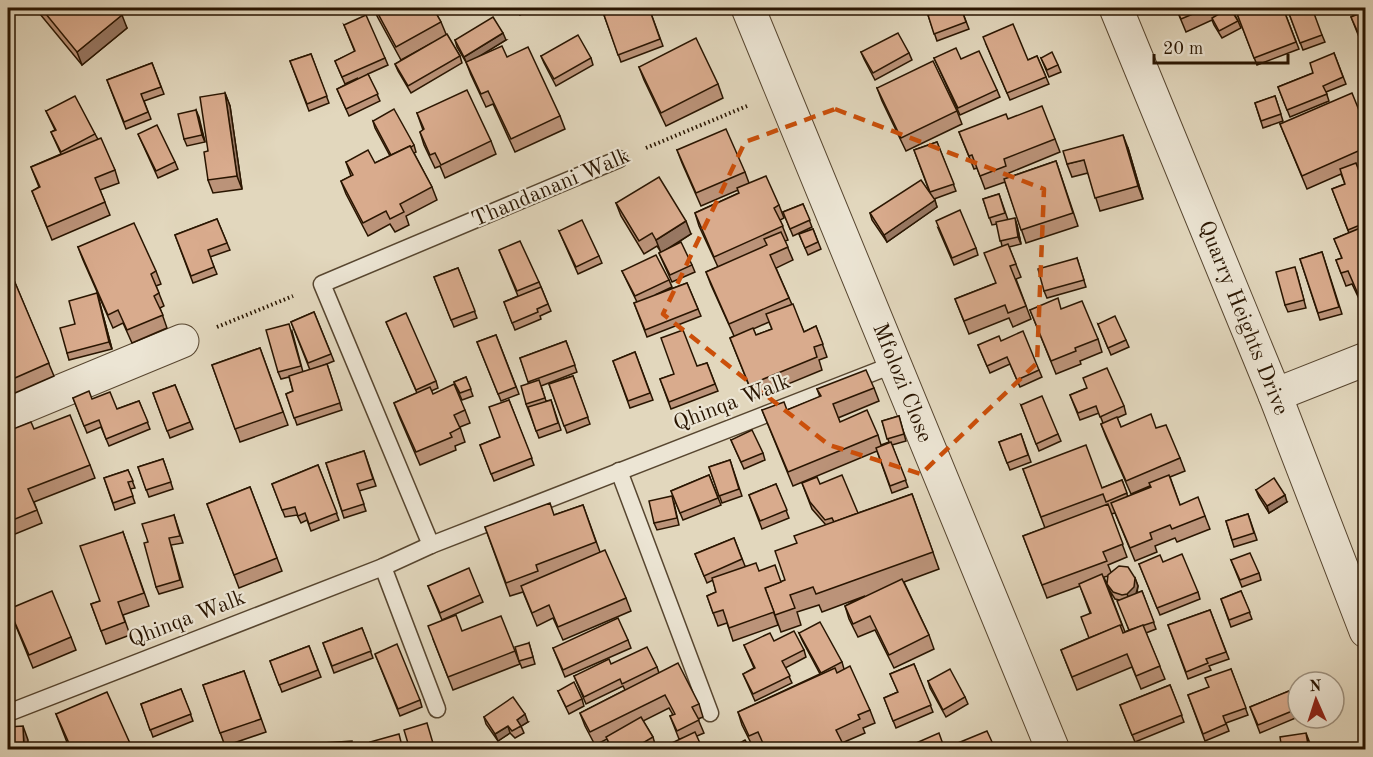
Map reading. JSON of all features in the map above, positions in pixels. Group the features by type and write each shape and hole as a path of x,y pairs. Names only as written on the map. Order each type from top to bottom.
{"street":[{"name":"Quarry Heights Drive","path":"1116,8 1275,395 1365,631"},
{"name":"Mfolozi Close","path":"757,10 781,92 1053,750"},
{"path":"8,413 182,341"},
{"path":"1275,395 1365,359"}],"lane":[{"name":"Thandanani Walk","path":"322,284 619,159"},
{"path":"322,284 431,545"},
{"name":"Qhinqa Walk","path":"8,713 895,364"},
{"path":"619,471 710,713"},
{"path":"383,567 437,709"}],"path":[{"name":"Thandanani Walk","path":"619,159 781,92"},
{"path":"182,341 322,284"}],"highlighted area":[{"path":"835,109 1044,189 1037,363 921,474 829,445 663,314 745,142"}],"building":[{"path":"41,8 116,8 122,15 77,52"},
{"path":"375,8 433,8 441,22 396,47"},
{"path":"625,8 649,8 660,39 618,55 604,15"},
{"path":"947,8 961,8 966,22 934,34 928,15"},
{"path":"1176,8 1207,8 1181,19"},
{"path":"1229,8 1238,21 1219,31 1212,18"},
{"path":"1245,8 1259,8 1261,11 1269,8 1283,8 1296,42 1254,58 1236,11"},
{"path":"1287,8 1312,8 1322,35 1300,43"},
{"path":"1365,11 1365,43 1363,44 1351,17"},
{"path":"366,15 385,58 342,77 335,61 355,51 344,25"},
{"path":"493,17 503,33 464,57 455,40"},
{"path":"1013,24 1028,60 1037,56 1046,77 1007,93 983,37"},
{"path":"898,33 909,53 873,73 861,52"},
{"path":"447,34 460,56 408,86 395,64"},
{"path":"578,35 591,58 554,79 541,56"},
{"path":"696,38 718,84 661,113 639,67"},
{"path":"502,46 507,57 528,47 560,116 511,139 488,91 481,94 466,62"},
{"path":"956,48 961,59 979,51 997,90 958,108 934,58"},
{"path":"1052,52 1058,65 1047,70 1041,58"},
{"path":"1334,53 1343,77 1323,86 1327,94 1287,110 1278,87 1313,73 1310,63"},
{"path":"311,54 327,96 307,104 290,61"},
{"path":"933,61 957,111 901,138 877,88"},
{"path":"152,63 161,87 141,94 148,112 124,122 107,80"},
{"path":"368,74 378,94 346,109 337,89"},
{"path":"467,90 491,141 441,165 435,153 430,155 420,132 424,129 417,113"},
{"path":"225,93 237,176 208,180 204,152 208,151 200,97"},
{"path":"1352,93 1365,125 1365,148 1302,176 1280,124"},
{"path":"75,96 95,134 61,152 51,132 56,130 46,111"},
{"path":"1275,96 1281,114 1261,121 1255,103"},
{"path":"1042,106 1055,139 1004,159 1006,166 980,176 972,155 969,156 959,132 1006,114 1008,119"},
{"path":"394,109 414,145 391,155 373,121"},
{"path":"196,110 202,135 184,139 178,114"},
{"path":"157,125 175,162 156,171 138,134"},
{"path":"726,129 745,172 696,193 677,150"},
{"path":"1123,135 1138,186 1095,198 1084,160 1067,164 1063,151"},
{"path":"101,138 115,170 95,178 105,202 47,227 32,191 40,187 31,167"},
{"path":"937,142 954,184 930,192 914,150"},
{"path":"410,146 432,187 400,204 404,212 390,219 386,211 363,223 341,181 353,175 346,162 368,150 375,163"},
{"path":"1056,161 1073,213 1021,230 1004,179"},
{"path":"1356,163 1365,187 1365,223 1348,230 1332,189 1345,184 1340,169"},
{"path":"766,176 779,205 774,208 783,226 714,257 695,213 739,193 737,188"},
{"path":"659,177 686,221 656,240 652,233 639,241 616,203"},
{"path":"921,180 935,200 884,235 870,213"},
{"path":"999,194 1005,213 989,218 983,199"},
{"path":"803,204 810,220 790,229 783,212"},
{"path":"960,210 976,248 952,258 936,221"},
{"path":"1015,218 1018,237 1000,241 996,222"},
{"path":"217,219 227,243 208,250 214,267 191,276 175,235"},
{"path":"582,220 599,256 576,267 559,231"},
{"path":"134,223 156,271 151,274 159,293 154,296 163,315 127,330 118,310 108,315 78,247"},
{"path":"1365,226 1365,290 1358,294 1348,271 1341,273 1336,260 1342,258 1334,239"},
{"path":"813,229 818,242 805,248 799,234"},
{"path":"781,232 788,247 770,255 789,298 729,324 706,272 767,245 764,239"},
{"path":"520,241 539,282 517,291 499,250"},
{"path":"681,242 692,265 670,275 659,253"},
{"path":"1008,244 1016,264 1010,266 1026,306 1008,313 1005,305 964,321 955,299 996,283 984,253"},
{"path":"1322,252 1339,307 1318,313 1300,259"},
{"path":"656,255 669,280 635,296 622,271"},
{"path":"1077,258 1084,280 1044,291 1038,269"},
{"path":"8,266 49,363 8,381"},
{"path":"1295,267 1304,300 1285,305 1276,272"},
{"path":"458,268 475,311 451,320 434,277"},
{"path":"687,283 698,309 645,330 634,303"},
{"path":"541,287 548,304 537,309 538,312 512,323 504,302"},
{"path":"97,293 109,342 67,353 60,328 75,324 69,301"},
{"path":"1058,298 1061,309 1082,301 1098,339 1051,361 1030,310"},
{"path":"793,304 804,332 816,326 823,344 814,347 817,357 749,385 730,338 753,328 756,335 772,329 766,314"},
{"path":"314,312 331,354 308,363 291,322"},
{"path":"406,313 436,381 416,390 386,322"},
{"path":"1115,316 1126,340 1108,348 1098,324"},
{"path":"289,324 301,366 278,372 266,330"},
{"path":"683,330 697,366 707,363 715,384 669,402 660,379 674,374 661,338"},
{"path":"1023,331 1039,370 1017,380 1007,357 987,366 978,345 999,336 1001,341"},
{"path":"496,335 516,387 498,394 477,342"},
{"path":"566,341 575,365 528,382 520,358"},
{"path":"260,348 283,412 235,429 212,365"},
{"path":"635,352 650,393 628,401 613,361"},
{"path":"327,364 340,403 294,418 286,394 293,391 289,376"},
{"path":"1107,368 1124,406 1100,417 1096,406 1078,413 1070,395 1087,388 1083,378"},
{"path":"866,370 874,388 833,404 840,422 867,410 878,435 788,472 762,410 784,402 787,410 821,396 817,389"},
{"path":"573,376 588,417 564,426 549,384"},
{"path":"466,377 471,389 460,393 454,382"},
{"path":"539,380 545,398 526,404 521,386"},
{"path":"454,384 465,410 454,415 460,428 450,433 452,437 416,452 394,403 430,387 433,394"},
{"path":"175,385 190,422 167,431 153,393"},
{"path":"89,391 92,399 110,392 117,409 139,401 148,422 106,439 99,420 84,426 73,398"},
{"path":"1042,396 1058,434 1036,444 1021,405"},
{"path":"509,400 532,458 491,474 480,445 500,437 489,407"},
{"path":"551,400 558,423 536,431 528,407"},
{"path":"1151,414 1156,428 1166,425 1180,458 1126,481 1101,424 1117,417 1121,427"},
{"path":"70,415 90,465 28,489 37,510 8,522 8,431 31,422 34,429"},
{"path":"899,416 904,434 887,439 882,421"},
{"path":"752,430 763,453 741,462 731,440"},
{"path":"1021,434 1028,455 1007,463 999,442"},
{"path":"891,442 906,480 890,486 876,448"},
{"path":"1086,445 1102,488 1122,480 1127,493 1106,502 1103,494 1041,517 1023,469"},
{"path":"364,451 373,479 357,484 364,504 342,511 326,463"},
{"path":"163,459 171,482 146,490 138,467"},
{"path":"730,460 739,489 719,496 709,467"},
{"path":"318,465 337,513 309,524 305,513 298,516 295,507 282,510 272,484"},
{"path":"128,470 133,481 128,482 133,496 113,503 104,478"},
{"path":"709,475 718,498 680,513 671,491"},
{"path":"842,475 858,513 834,522 832,518 825,520 810,502 802,483 817,477 820,484"},
{"path":"1169,475 1180,505 1198,497 1205,516 1172,529 1170,525 1150,533 1152,539 1130,548 1111,503 1151,487 1149,483"},
{"path":"1274,478 1285,495 1267,506 1256,490"},
{"path":"776,484 787,510 760,521 749,495"},
{"path":"250,487 277,558 234,575 207,504"},
{"path":"912,494 933,552 816,594 813,587 790,595 795,608 775,615 765,588 785,580 775,551 797,543 794,536"},
{"path":"672,496 677,518 654,523 649,501"},
{"path":"550,503 554,515 583,505 596,542 536,565 538,571 506,583 485,527"},
{"path":"1108,504 1123,544 1103,552 1107,561 1042,585 1023,536"},
{"path":"1365,510 1365,529 1362,530 1359,522 1364,520 1361,511"},
{"path":"1248,514 1254,533 1232,540 1226,521"},
{"path":"174,515 180,536 169,538 180,580 156,587 144,543 148,542 142,524"},
{"path":"123,532 144,593 118,602 125,622 101,631 91,604 100,601 80,546"},
{"path":"734,538 742,559 704,576 695,554"},
{"path":"605,550 626,598 558,627 549,605 532,613 521,586"},
{"path":"1250,553 1259,573 1240,580 1231,560"},
{"path":"1182,554 1198,592 1157,608 1139,564 1160,555 1163,562"},
{"path":"756,563 759,571 775,565 781,582 765,588 774,612 729,628 723,610 713,613 707,596 716,592 712,578"},
{"path":"1119,566 1128,567 1135,578 1134,587 1127,594 1122,595 1113,592 1107,584 1108,575"},
{"path":"469,568 480,595 440,613 428,586"},
{"path":"1102,574 1122,625 1089,638 1081,617 1091,613 1079,584"},
{"path":"902,579 929,635 889,655 870,616 853,624 845,606"},
{"path":"52,591 71,637 29,655 9,609"},
{"path":"1142,591 1154,622 1129,630 1117,601"},
{"path":"1241,591 1250,612 1229,620 1221,599"},
{"path":"1210,610 1226,652 1206,659 1208,663 1186,672 1168,625"},
{"path":"456,615 462,631 501,616 515,651 448,677 428,626"},
{"path":"618,618 628,640 563,670 553,648"},
{"path":"820,622 842,662 821,673 799,633"},
{"path":"1120,625 1123,633 1143,625 1160,666 1136,676 1127,654 1072,677 1061,650"},
{"path":"362,628 371,651 332,666 323,643"},
{"path":"794,631 804,650 782,661 790,676 753,694 743,674 755,668 744,645 770,633 774,641"},
{"path":"529,643 533,657 519,661 515,647"},
{"path":"397,644 420,700 398,709 375,654"},
{"path":"309,646 318,670 279,685 270,661"},
{"path":"647,647 657,667 622,684 620,679 584,697 574,676 609,659 611,664"},
{"path":"678,663 699,704 692,707 699,720 677,731 670,716 675,714 665,695 590,732 580,713"},
{"path":"914,664 931,705 893,721 884,698 898,692 890,674"},
{"path":"850,666 870,710 858,715 860,719 836,730 845,748 842,750 808,750 806,746 798,750 766,750 758,732 749,736 738,712 835,668 837,673"},
{"path":"950,669 965,697 943,710 928,681"},
{"path":"1231,669 1246,708 1223,716 1226,724 1203,734 1188,695 1209,687 1205,678"},
{"path":"244,671 261,719 220,733 203,685"},
{"path":"574,682 582,699 566,707 558,691"},
{"path":"1170,685 1182,715 1132,735 1120,705"},
{"path":"181,689 191,714 150,730 141,704"},
{"path":"107,692 133,750 72,750 56,714"},
{"path":"1286,692 1286,714 1258,725 1250,707"},
{"path":"513,697 525,714 517,720 521,726 512,731 508,726 495,734 484,717"},
{"path":"641,717 653,737 631,750 613,750 606,737"},
{"path":"427,723 435,750 410,750 404,730"},
{"path":"23,726 24,750 8,750 8,727"},
{"path":"987,731 993,744 979,750 955,750 953,745"},
{"path":"695,732 703,750 657,750"},
{"path":"939,733 945,750 900,750"},
{"path":"1306,733 1309,750 1282,750 1280,737"},
{"path":"399,734 403,750 372,750 370,742"},
{"path":"745,740 751,750 738,750 736,745"},
{"path":"352,741 352,750 294,750 293,745"}]}
